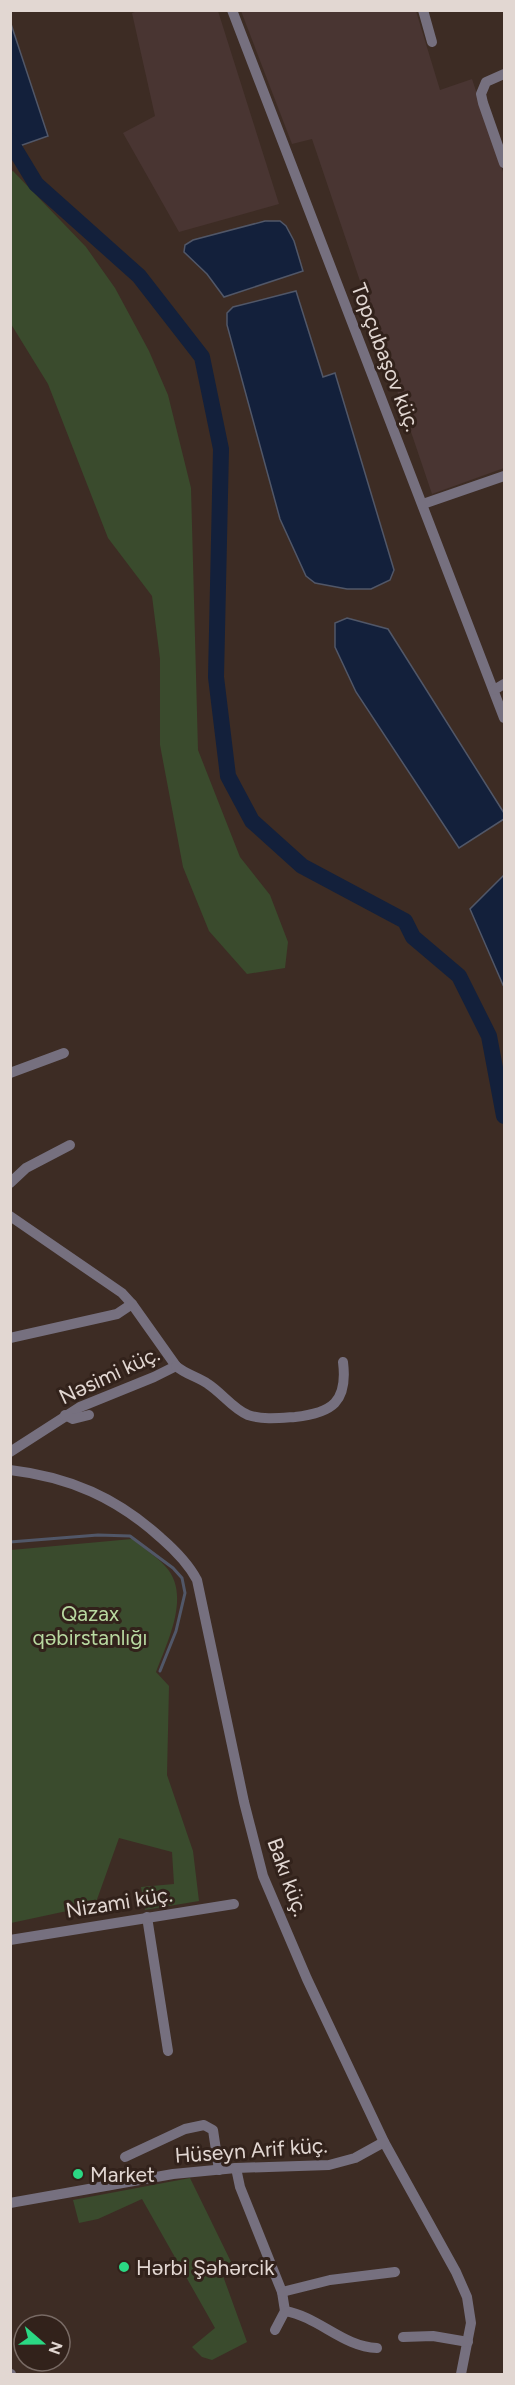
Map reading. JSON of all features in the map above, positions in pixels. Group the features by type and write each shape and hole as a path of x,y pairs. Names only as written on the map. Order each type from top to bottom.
{"street":[{"name":"Topçubaşov küç.","path":"232,10 504,718"},
{"path":"423,10 432,42"},
{"path":"504,74 486,82 481,94 504,163"},
{"path":"423,504 504,476"},
{"path":"494,690 504,684"},
{"path":"10,1073 64,1053"},
{"path":"10,1183 26,1168 70,1145"},
{"name":"Nəsimi küç.","path":"10,1216 122,1293 176,1366 65,1415 10,1452"},
{"path":"10,1338 117,1314 132,1304"},
{"path":"176,1366 208,1384 240,1411 259,1418 278,1419 316,1415 329,1410 343,1388 343,1362"},
{"path":"65,1415 73,1419 89,1415"},
{"name":"Bakı küç.","path":"10,1470 58,1480 117,1503 136,1516 191,1568 202,1594 225,1714 263,1876 307,1979 384,2142 456,2272 467,2297 471,2323 461,2374"},
{"name":"Nizami küç.","path":"10,1940 234,1904"},
{"path":"147,1917 168,2051"},
{"path":"125,2157 185,2129 204,2125 213,2130 219,2170"},
{"name":"Hüseyn Arif küç.","path":"10,2203 173,2174 344,2162 384,2142"},
{"path":"236,2168 240,2187 282,2292 285,2311 275,2330"},
{"path":"282,2292 330,2280 394,2272"},
{"path":"285,2311 303,2315 354,2345 377,2348"},
{"path":"403,2337 433,2336 468,2342"}],"shaded area":[{"path":"141,10 218,11 279,204 179,232 123,133 155,116 132,13"},
{"path":"241,11 416,11 440,90 472,79 504,175 504,468 432,494 312,139 292,144"}],"green space":[{"path":"13,171 86,247 115,288 149,351 168,395 191,488 198,750 240,857 270,895 288,942 285,968 247,974 209,931 183,867 160,745 160,659 152,596 108,538 48,384 11,324 10,172"},
{"name":"Qazax qəbirstanlığı","path":"132,1539 165,1566 173,1577 177,1590 175,1618 156,1672 169,1686 167,1775 193,1851 199,1901 145,1910 141,1887 174,1884 172,1852 119,1838 95,1905 11,1923 11,1550"},
{"path":"190,2178 235,2270 223,2276 247,2342 212,2360 202,2357 192,2347 215,2328 142,2199 98,2219 79,2223 73,2200"}],"water":[{"path":"11,24 48,136 10,149"},
{"path":"265,221 280,221 286,226 294,241 303,271 224,297 207,274 184,252 185,245 193,240"},
{"path":"296,291 323,377 335,373 394,570 390,580 371,589 347,589 315,583 306,576 280,519 227,325 227,313 233,307"},
{"path":"347,618 388,629 504,813 504,819 459,848 356,692 335,647 335,623"},
{"path":"504,875 504,984 503,985 470,909"}],"waterway":[{"path":"10,141 36,184 139,276 202,357 221,449 216,677 228,776 252,821 302,866 405,921 413,937 459,976 489,1036 504,1116"},
{"path":"10,1542 98,1535 130,1536 173,1568 182,1578 185,1593 176,1631 160,1671"}],"place":[{"name":"Market","path":"78,2174"},
{"name":"Hərbi Şəhərcik","path":"124,2267"}]}
